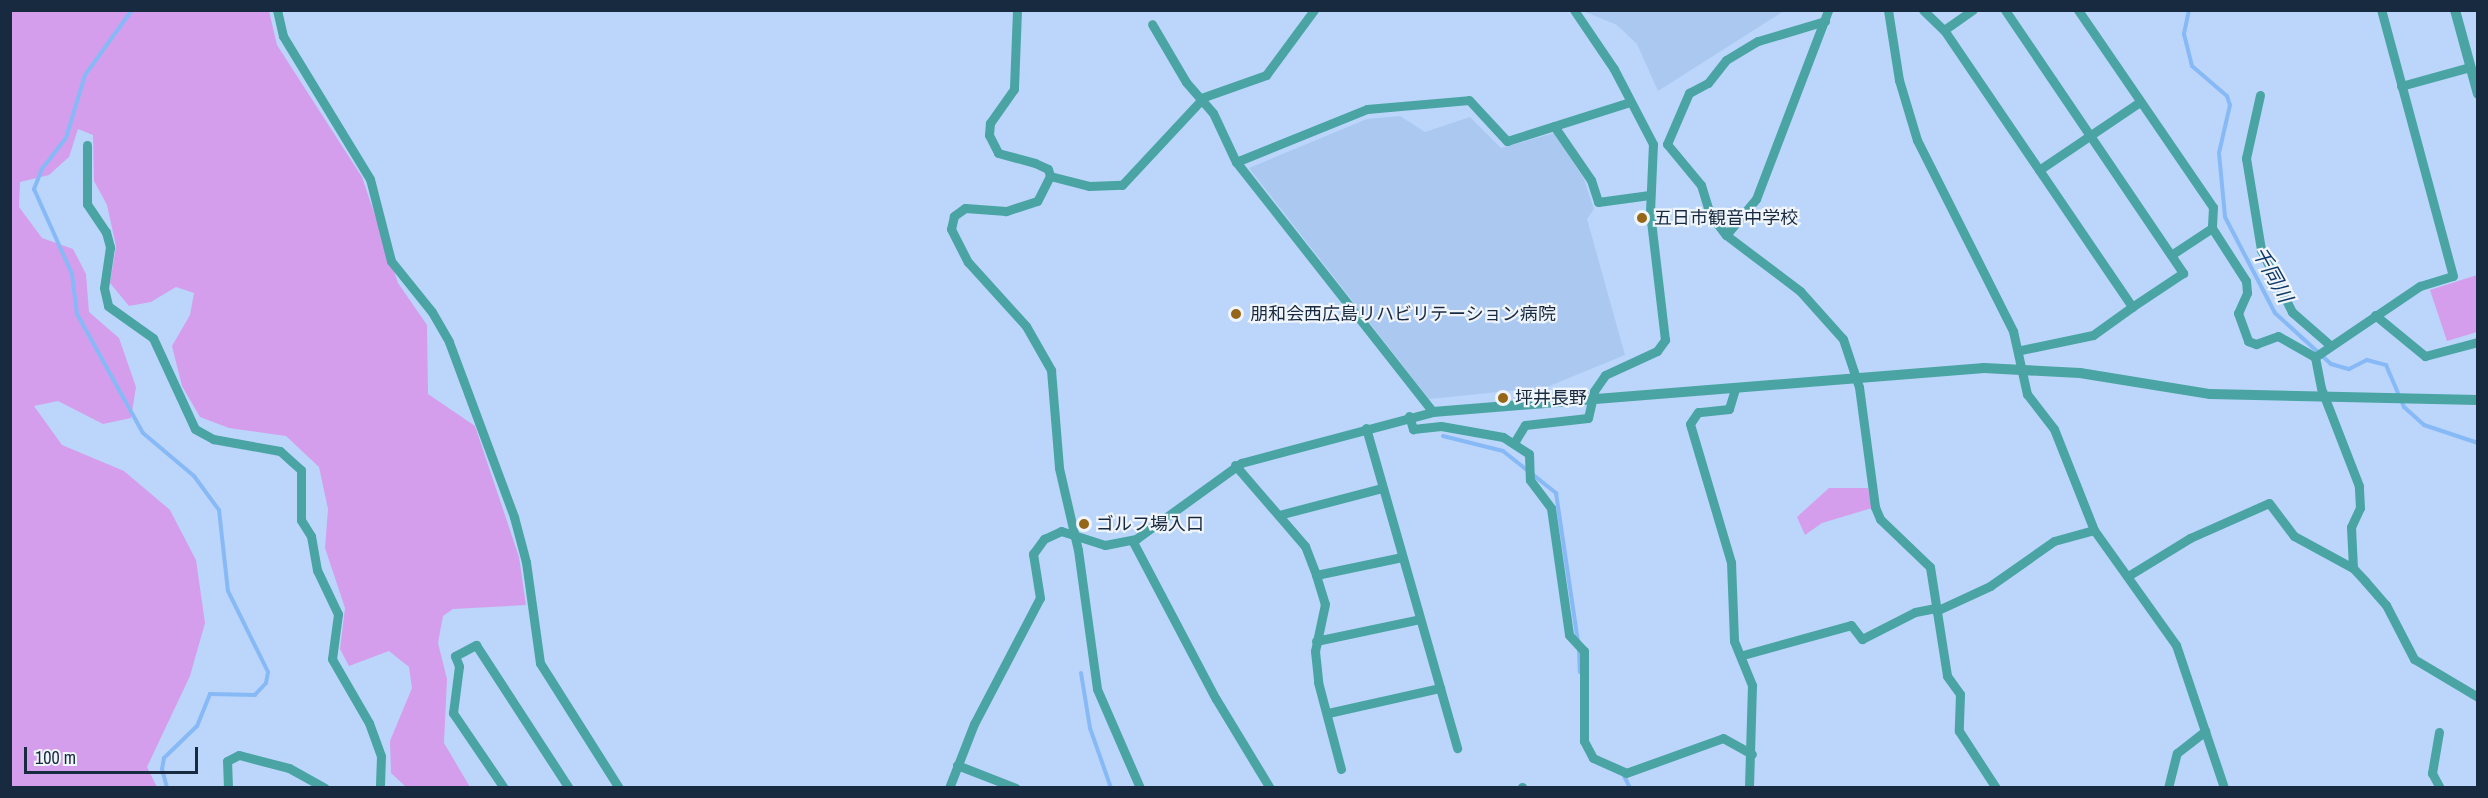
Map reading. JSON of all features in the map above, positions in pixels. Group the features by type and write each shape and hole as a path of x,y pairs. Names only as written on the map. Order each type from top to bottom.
{"street":[{"path":"277,10 283,36 370,179 391,261 432,312 449,342 514,517 526,562 540,663 619,788"},
{"path":"1017,10 1014,89 990,123 989,135 998,153 1035,163 1048,169 1050,176 1037,201 1006,211 965,207 954,216 951,229 968,262 1012,307 1048,362 1055,393 1059,468 1074,534 1097,689 1140,788"},
{"path":"1050,176 1089,186 1122,185 1201,99 1266,75 1314,10"},
{"path":"1514,443 1525,424 1588,418 1592,401 1605,375 1657,351 1665,340 1650,195 1653,144 1574,10"},
{"path":"1726,235 1756,200 1828,10"},
{"path":"1888,10 1899,80 1917,140 2020,350 2027,394 2054,429 2094,530 2176,645 2224,788"},
{"path":"1923,10 1944,30 2132,308"},
{"path":"1944,30 1973,10"},
{"path":"2005,10 2183,273 2093,335 2020,350"},
{"path":"2078,10 2213,207 2212,228 2246,281 2247,293 2238,309 2248,341 2256,344 2278,336 2316,356"},
{"path":"2316,356 2420,286 2453,276 2381,10"},
{"path":"2454,10 2478,94"},
{"path":"1666,144 1689,93 1708,83 1726,60 1758,41 1825,21"},
{"path":"1152,24 1201,99 1213,113 1236,162 1433,412"},
{"path":"2401,86 2470,67"},
{"path":"2260,95 2246,158 2261,250 2292,312 2328,346"},
{"path":"1236,162 1367,110 1469,100 1507,141 1630,102"},
{"path":"2039,170 2140,102"},
{"path":"1554,126 1591,180 1598,202 1650,195"},
{"path":"1653,144 1666,144 1701,185 1710,214 1726,235 1804,296 1843,339 1857,378 1875,507 1880,519 1930,567 1947,676 1960,694 1959,731 1996,788"},
{"path":"87,145 85,197 110,247 104,288 108,306 153,338 195,429 213,439 280,451 301,470 302,520 311,536 317,570 338,614 332,659 369,723 381,756 380,788"},
{"path":"2171,255 2212,228"},
{"path":"2375,315 2425,356 2478,342"},
{"path":"2316,356 2324,397 2359,486 2360,508 2351,527 2353,568"},
{"path":"949,788 957,765 1040,598 1036,547 1052,533 1074,534 1105,545 1132,540 1235,465 1409,416 1433,412 1857,378 2024,369 2210,394 2478,400"},
{"path":"1735,389 1729,409 1698,412 1690,424 1731,562 1731,627 1752,685 1752,754 1749,788"},
{"path":"1409,416 1413,429 1450,427 1503,437 1529,454 1530,480 1551,508 1558,582 1577,644 1584,741 1593,758 1626,773 1723,738 1752,754"},
{"path":"1366,428 1457,747"},
{"path":"1235,465 1305,546 1316,574 1325,604 1316,641 1318,682 1341,769"},
{"path":"1279,515 1382,488"},
{"path":"2128,576 2190,538 2269,503 2306,546 2353,568 2386,605 2414,659 2478,697"},
{"path":"1743,655 1851,625 1862,639 1915,612 1936,610 1990,586 2054,541 2094,530"},
{"path":"1132,540 1216,699 1270,788"},
{"path":"1316,574 1402,557"},
{"path":"1316,641 1420,619"},
{"path":"504,788 453,713 459,666 455,656 476,645 569,788"},
{"path":"1328,713 1440,688"},
{"path":"2168,788 2177,753 2205,731"},
{"path":"2439,732 2433,773 2440,788"},
{"path":"228,788 227,761 239,755 289,768 326,788"},
{"path":"957,765 1016,788"}],"shaded area":[{"path":"1784,10 1658,91 1637,44 1617,25 1583,11"},
{"path":"10,11 269,11 277,45 362,177 398,283 427,325 428,394 475,426 519,557 526,605 453,609 443,616 438,643 447,679 444,743 470,787 406,787 391,773 390,741 412,688 409,667 389,651 349,666 340,649 345,608 325,548 328,509 319,467 286,436 229,428 200,417 182,386 172,346 190,315 194,293 176,287 151,302 129,306 110,283 116,246 107,205 94,181 93,135 78,129 69,157 49,175 20,182 19,207 42,238 73,249 86,274 89,312 119,338 136,387 131,418 103,424 58,401 34,406 62,445 124,471 170,510 196,560 205,623 190,676 147,767 157,787 11,787"},
{"path":"1400,116 1425,132 1470,117 1501,148 1554,133 1584,179 1594,209 1587,219 1625,355 1547,387 1429,399 1249,168 1367,119"},
{"path":"2477,275 2477,332 2447,341 2430,290"},
{"path":"1829,488 1868,488 1872,508 1822,523 1805,535 1797,517"}],"waterway":[{"path":"132,10 85,75 66,138 42,169 34,189 72,274 77,314 143,433 194,476 219,510 228,591 268,672 266,683 255,695 210,694 197,726 164,758 162,769 167,788"},
{"name":"千同川","path":"2189,10 2184,34 2192,66 2227,96 2230,105 2219,153 2225,217 2275,313 2331,364 2349,369 2367,360 2386,365 2404,407 2424,425 2478,443"},
{"path":"1443,436 1503,451 1556,493 1578,642"},
{"path":"1579,649 1580,672"},
{"path":"1081,673 1090,728 1111,788"},
{"path":"1624,776 1630,788"}],"place":[{"name":"五日市観音中学校","path":"1642,218"},
{"name":"朋和会西広島リハビリテーション病院","path":"1236,314"},
{"name":"坪井長野","path":"1503,398"},
{"name":"ゴルフ場入口","path":"1084,524"}]}
